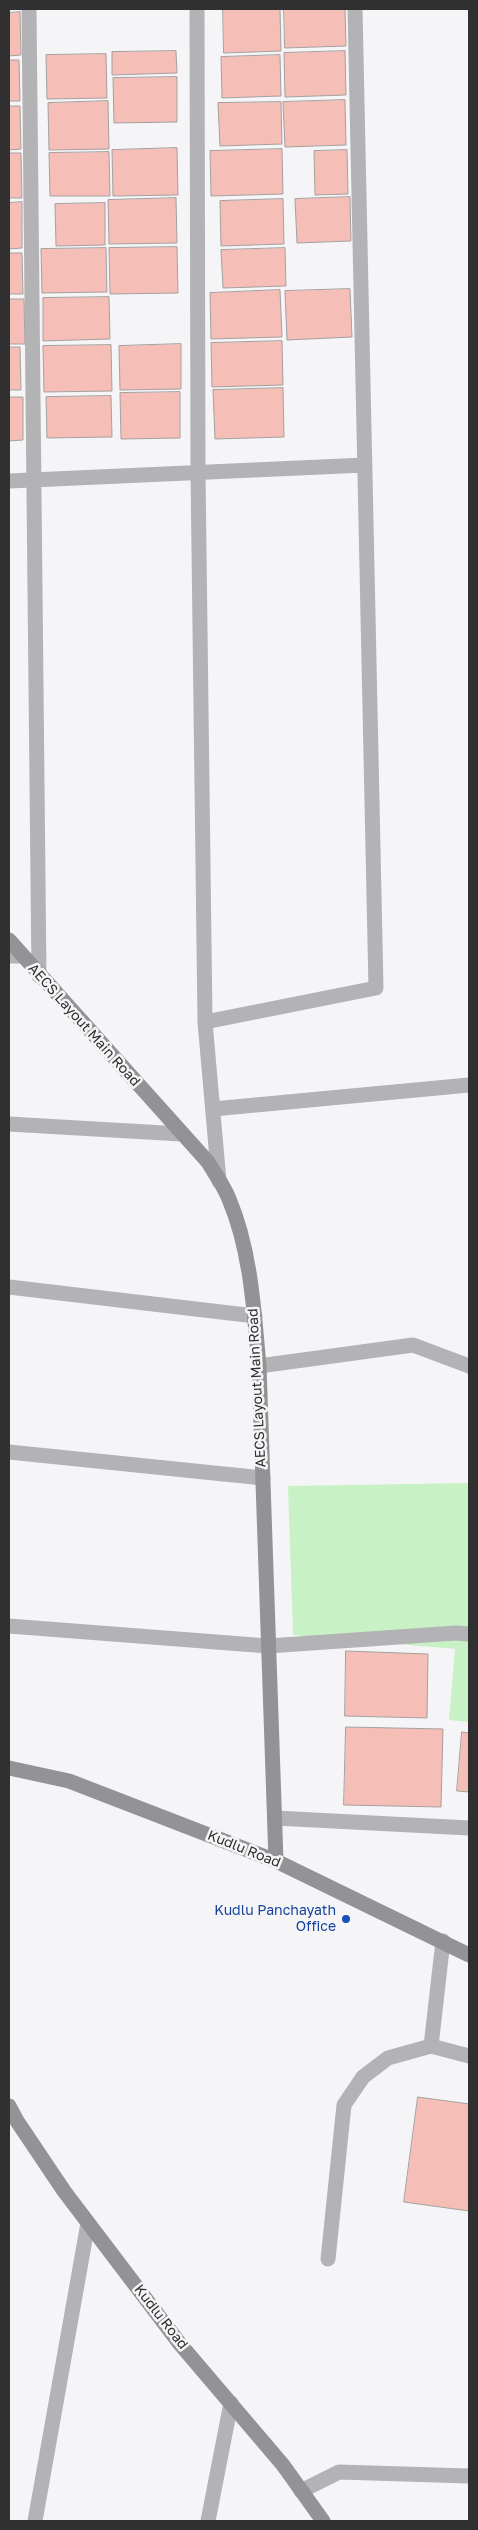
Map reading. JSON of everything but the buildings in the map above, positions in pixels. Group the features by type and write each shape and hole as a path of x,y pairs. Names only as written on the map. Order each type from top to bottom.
{"street":[{"path":"29,9 39,976"},
{"path":"197,9 198,472 206,1022 219,1181"},
{"path":"206,1022 376,988 355,9"},
{"path":"9,481 365,465"},
{"name":"AECS Layout Main Road","path":"9,940 16,956 39,976 208,1162 229,1198 243,1243 255,1316 259,1366 276,1861"},
{"path":"213,1109 469,1085"},
{"path":"9,1124 181,1134"},
{"path":"9,1287 255,1316"},
{"path":"259,1366 413,1345 469,1366"},
{"path":"9,1452 262,1478"},
{"path":"9,1626 268,1646 456,1632 469,1634"},
{"name":"Kudlu Road","path":"9,1768 69,1781 276,1861 469,1955"},
{"path":"274,1818 469,1828"},
{"path":"431,2046 443,1941"},
{"path":"328,2259 344,2104 363,2077 388,2058 431,2046 469,2056"},
{"name":"Kudlu Road","path":"9,2106 16,2122 64,2192 180,2344 283,2465 322,2521"},
{"path":"36,2521 88,2223"},
{"path":"208,2521 231,2403"},
{"path":"301,2491 339,2472 469,2476"}],"green space":[{"path":"469,1483 469,1722 449,1720 455,1649 293,1635 288,1486"}],"place":[{"name":"Kudlu Panchayath Office","path":"346,1919"}]}
